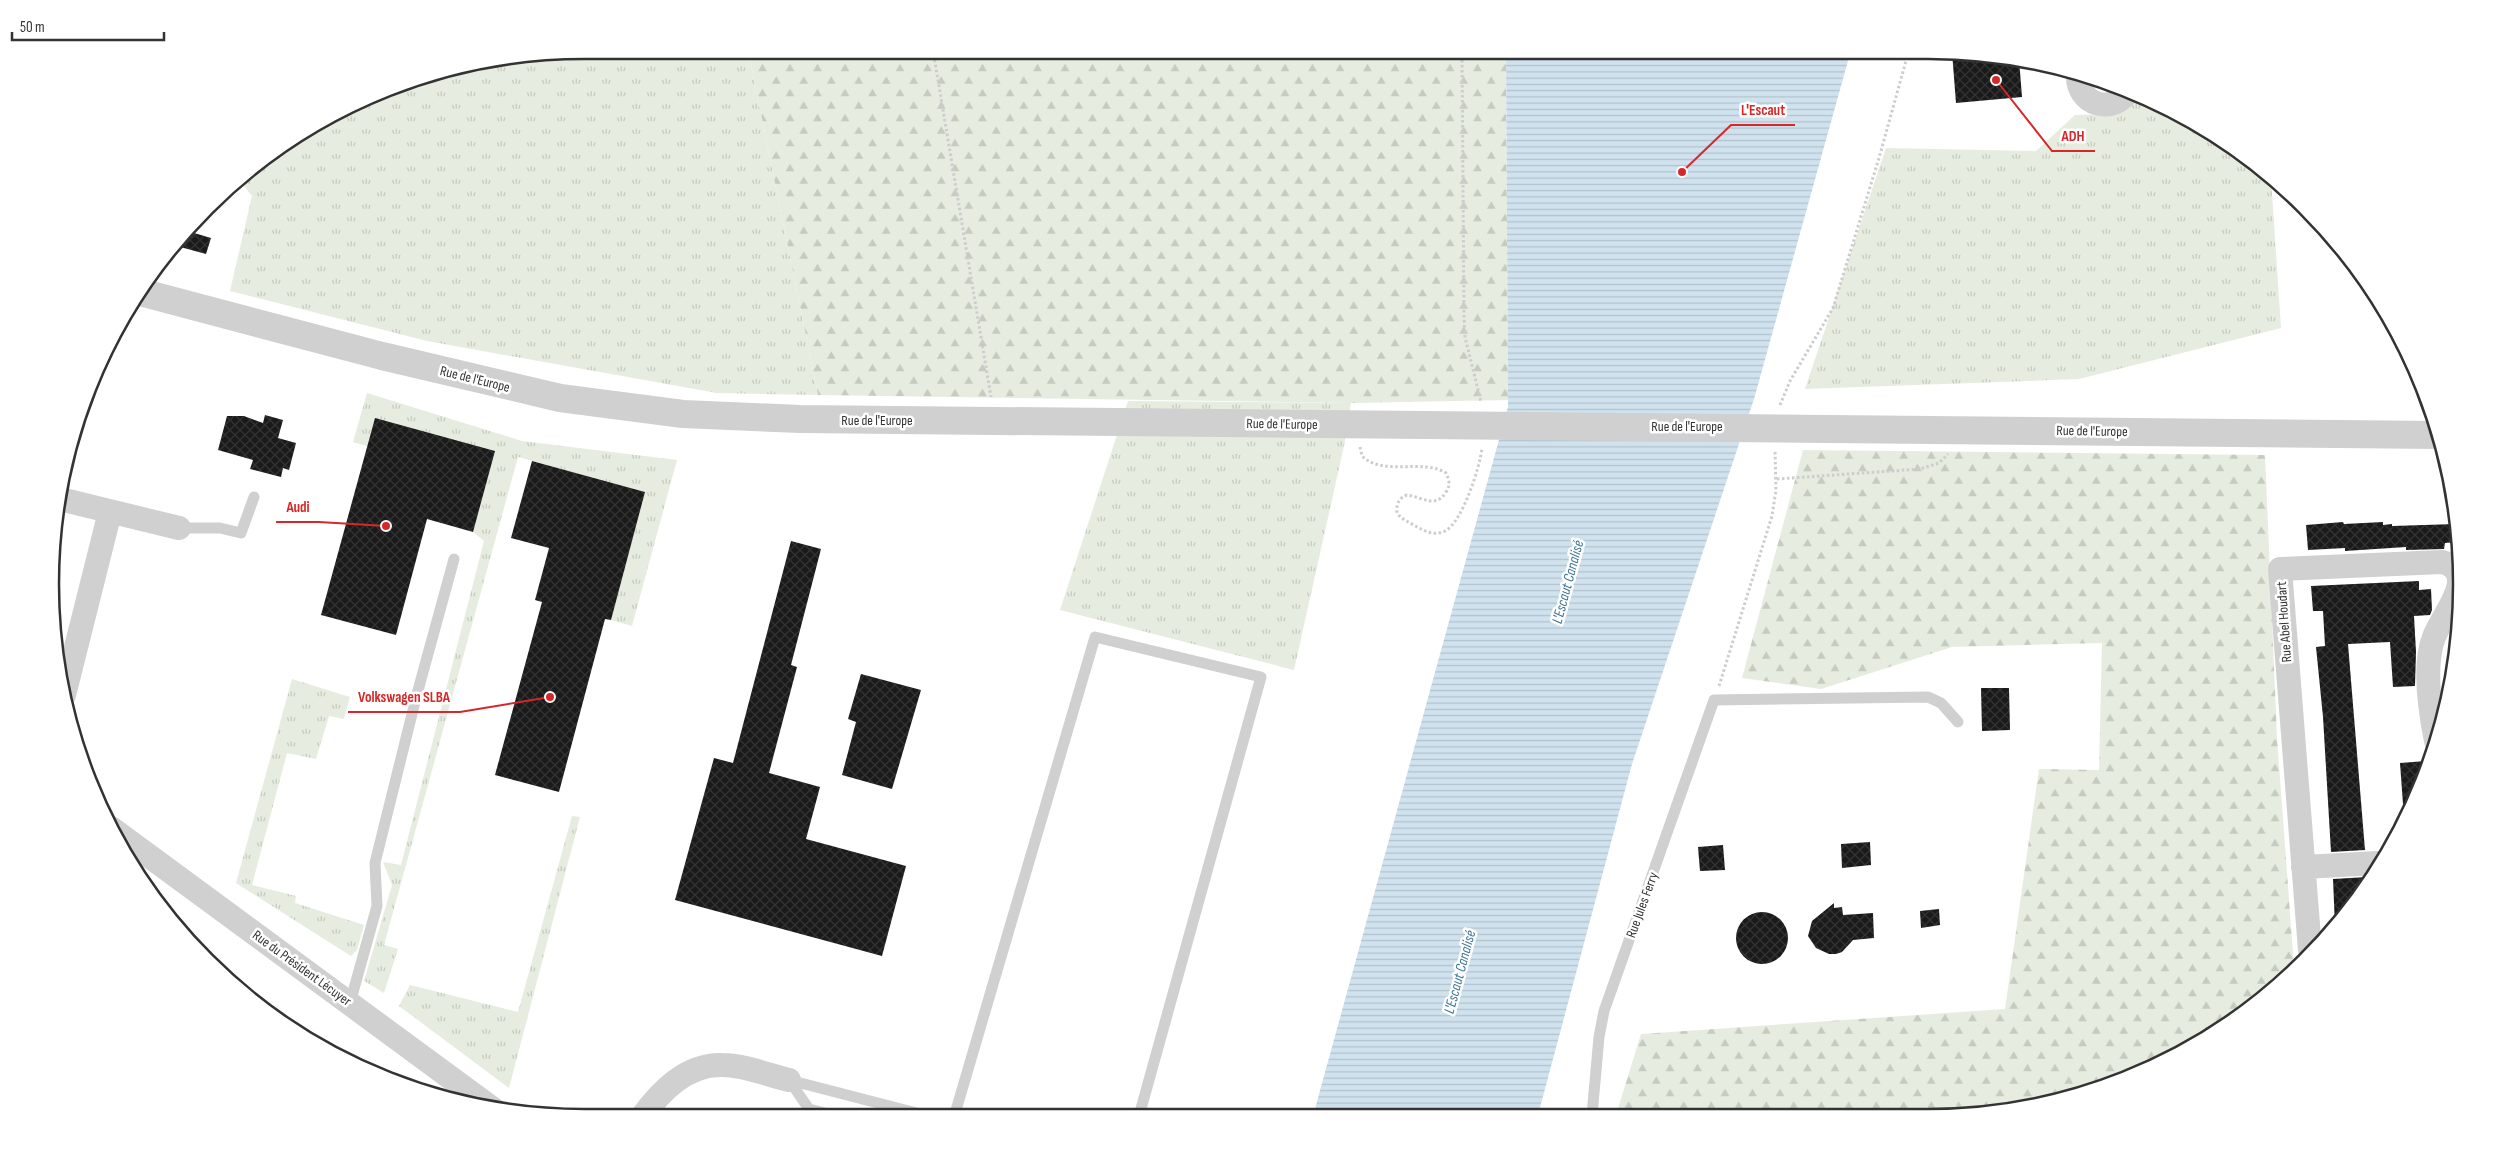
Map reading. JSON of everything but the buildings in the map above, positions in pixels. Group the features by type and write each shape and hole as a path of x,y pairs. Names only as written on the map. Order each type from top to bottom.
{"street":[{"path":"2079,81 2082,93 2096,104 2114,104 2124,97"},
{"name":"Rue de l'Europe","path":"146,294 495,384 601,405 683,414 765,418 995,421 2431,434"},
{"path":"66,500 179,528"},
{"path":"68,680 110,512"},
{"name":"Rue Abel Houdart","path":"2309,944 2280,569 2442,562 2452,567"},
{"name":"Rue Abel Houdart","path":"2434,724 2430,698 2430,651 2434,636 2453,599"},
{"name":"Rue du Président Lécuyer","path":"124,838 350,1003 463,1094"},
{"path":"2303,867 2373,863"},
{"path":"647,1109 656,1097 671,1084 708,1066 731,1066 789,1080"}],"lane":[{"path":"179,528 220,528 241,533 254,497"},
{"path":"350,1003 377,906 375,863 417,694 454,559"},
{"path":"956,1109 1095,637 1261,677 1142,1109"},
{"path":"1714,700 1928,696 1941,703 1958,722"},
{"name":"Rue Jules Ferry","path":"1593,1109 1599,1037 1604,1011 1714,700"},
{"path":"789,1080 901,1109"},
{"path":"789,1080 809,1109"}],"path":[{"path":"935,59 995,421"},
{"path":"1462,59 1465,337 1482,411"},
{"path":"1779,408 1790,380 1833,308 1906,59"},
{"path":"1360,444 1362,456 1373,463 1434,469 1446,473 1450,483 1440,499 1430,502 1408,495 1401,499 1396,508 1397,513 1405,520 1429,533 1446,531 1454,523 1477,474 1482,444"},
{"path":"1777,479 1927,468 1944,460 1950,446"},
{"path":"1714,700 1768,527 1777,479 1775,447"}],"green space":[{"path":"750,59 818,395 717,393 427,341 230,291 252,196 243,185 264,167 321,129 383,99 448,77 515,63 550,60"},
{"path":"750,59 1506,59 1508,400 1351,403 818,395"},
{"path":"2131,100 2160,113 2220,147 2272,187 2281,328 2079,379 1805,389 1886,148 2036,151 2075,115 2114,114"},
{"path":"367,393 522,441 677,460 632,626 611,620 645,492 518,457 384,945 398,949 384,993 364,981 392,885 383,862 401,865 484,541 473,532 375,419 367,446 353,442"},
{"path":"1128,401 1351,403 1344,446 1294,670 1060,610"},
{"path":"1803,450 2265,455 2277,738 2294,960 2248,1001 2191,1039 2129,1069 2097,1081 2030,1099 1997,1105 1928,1109 1618,1109 1641,1034 2005,1009 2039,769 2099,770 2102,643 1952,647 1821,689 1742,678"},
{"path":"292,679 350,697 344,719 329,716 316,759 287,753 252,885 296,896 295,903 364,925 357,950 351,956 236,883"},
{"path":"572,816 580,817 509,1088 399,1006 410,985 518,1012"}],"water":[{"name":"L'Escaut Canalisé","path":"1506,59 1848,59 1754,399 1632,764 1540,1109 1315,1109 1508,407"}],"place":[{"name":"ADH","path":"1996,80"},
{"name":"L'Escaut","path":"1682,172"},
{"name":"Audi","path":"386,526"},
{"name":"Volkswagen SLBA","path":"550,697"}]}
